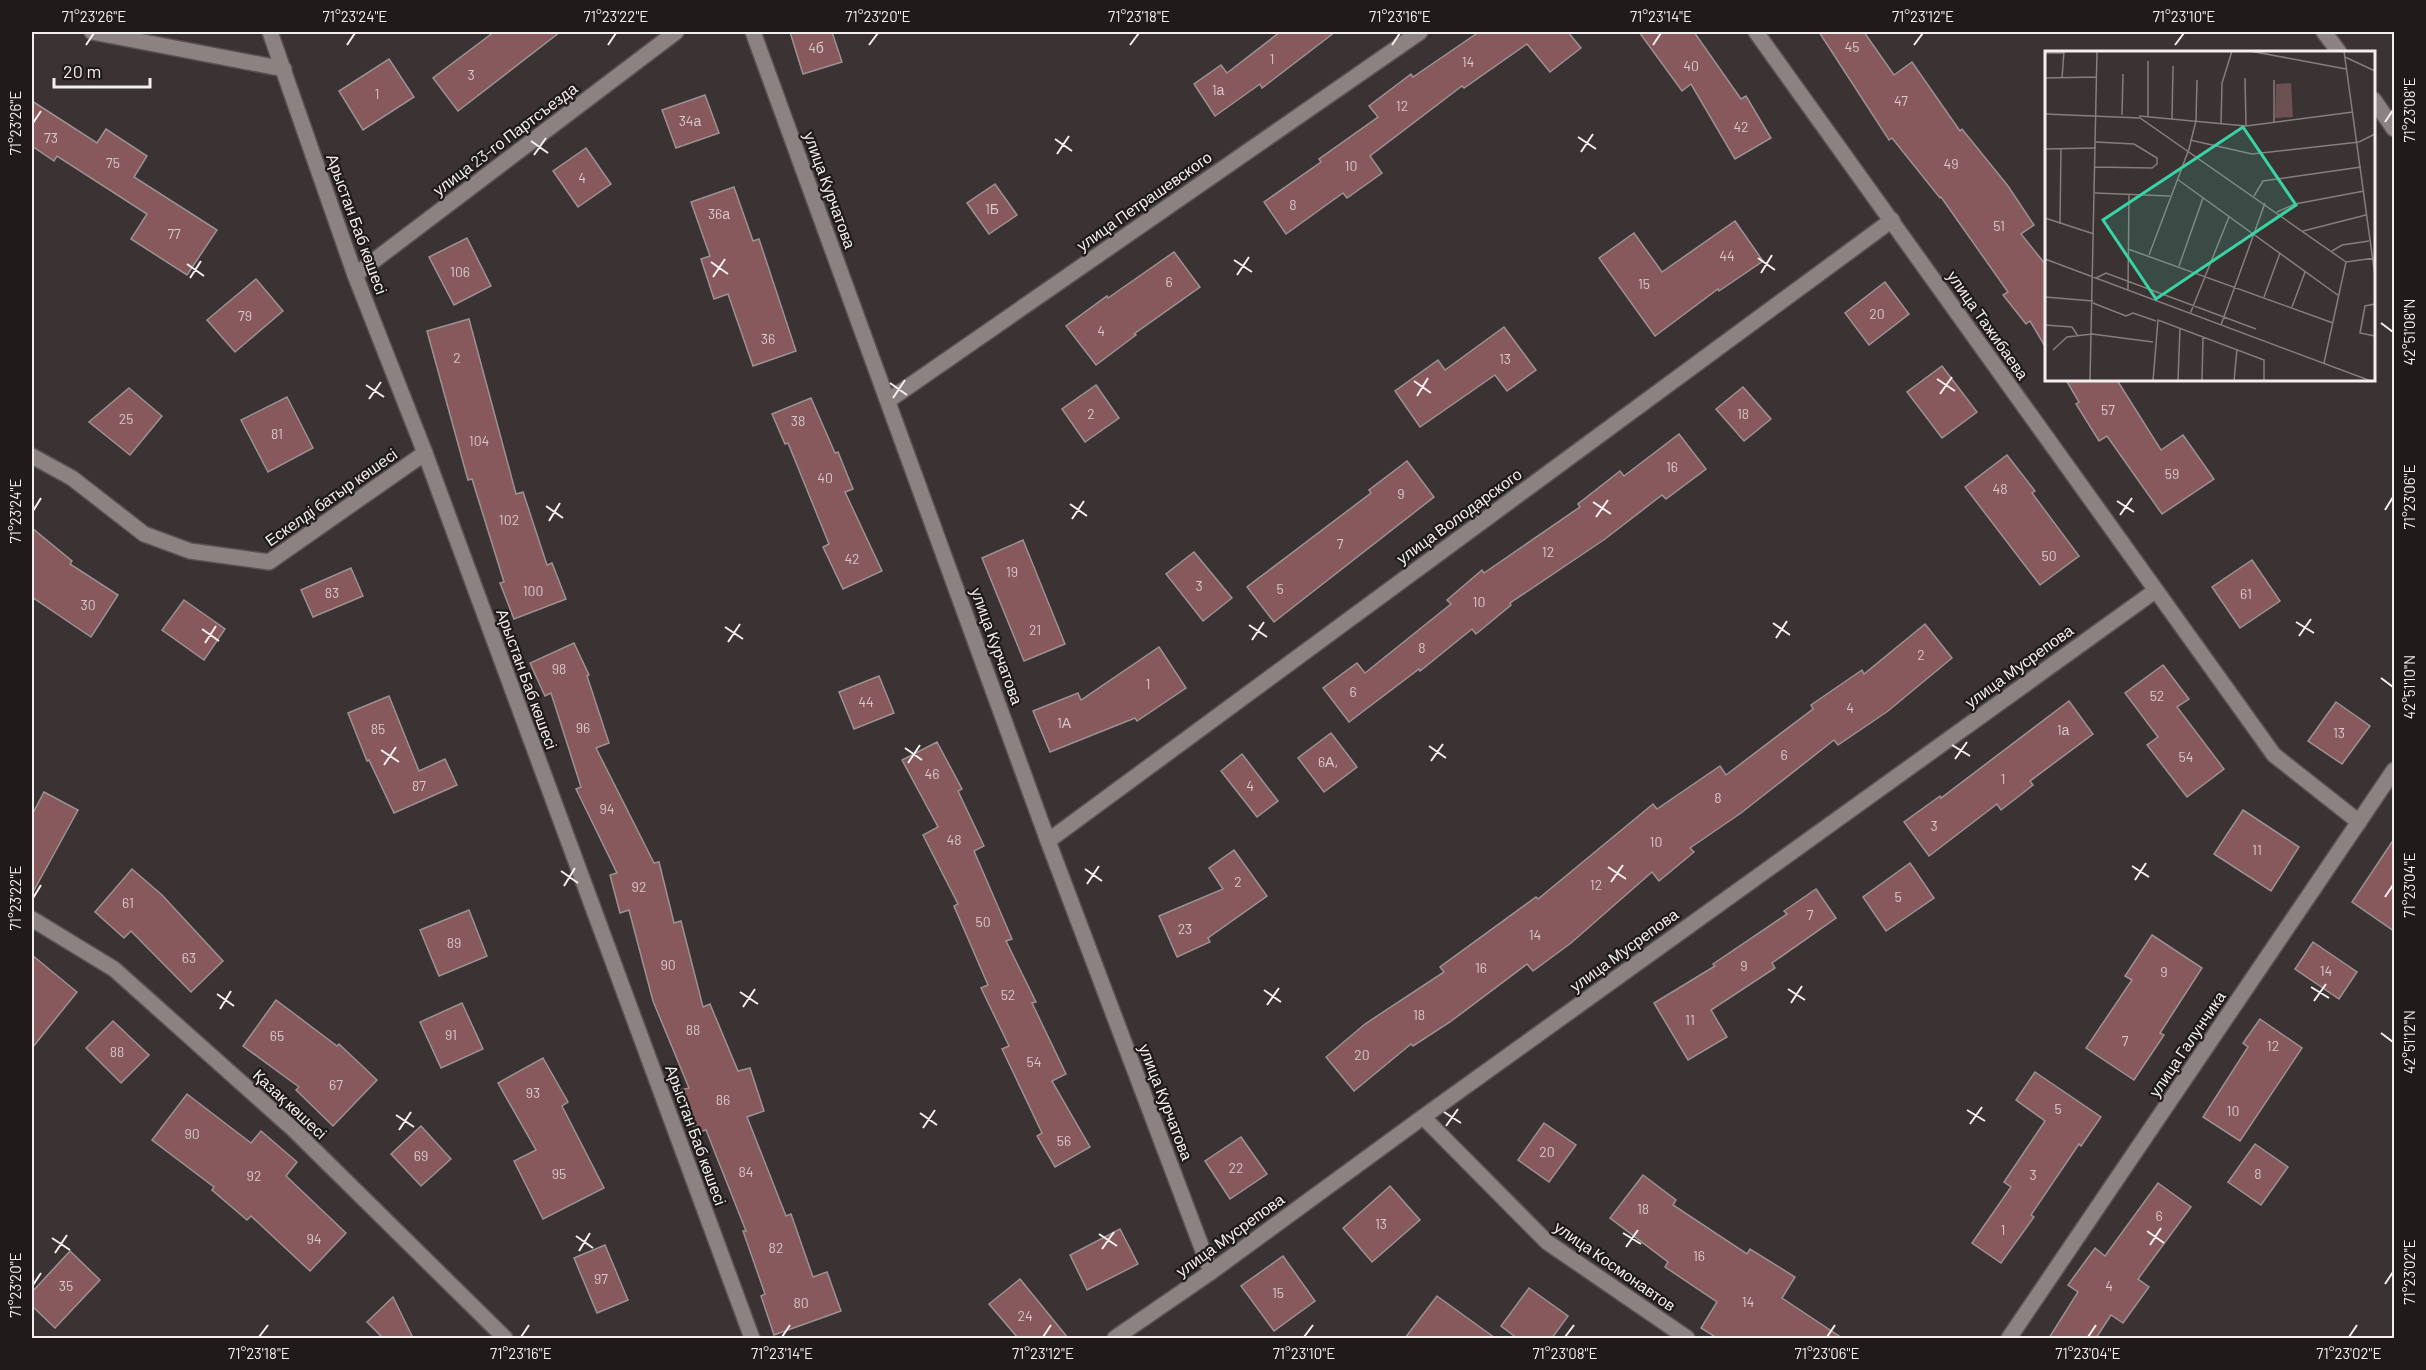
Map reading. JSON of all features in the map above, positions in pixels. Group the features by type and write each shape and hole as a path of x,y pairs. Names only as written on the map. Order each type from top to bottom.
{"street":[{"path":"92,32 284,69"},
{"name":"Арыстан Баб көшесі","path":"270,32 355,276 425,453 752,1338"},
{"name":"улица 23-го Партсъезда","path":"355,276 676,32"},
{"name":"улица Курчатова","path":"753,32 1048,841 1212,1272"},
{"name":"улица Петрашевского","path":"889,400 1420,32"},
{"name":"улица Тажибаева","path":"1756,32 2274,754 2359,822"},
{"path":"2324,32 2339,51"},
{"path":"2375,103 2394,129"},
{"name":"улица Володарского","path":"1048,841 1892,220"},
{"name":"Ескелді батыр көшесі","path":"32,456 72,478 144,534 190,551 269,562 425,453"},
{"name":"улица Мусрепова","path":"1115,1338 1212,1272 1423,1117 2155,591"},
{"name":"улица Галунчика","path":"2009,1338 2394,770"},
{"name":"Қазақ көшесі","path":"32,919 114,969 293,1129 505,1338"},
{"name":"улица Космонавтов","path":"1423,1117 1547,1242 1687,1338"}],"building":[{"path":"494,32 560,32 458,111 433,78"},
{"path":"790,32 832,32 842,62 803,74"},
{"path":"1280,32 1335,32 1262,88 1260,84 1215,116 1194,84 1221,65 1227,73"},
{"path":"1479,32 1568,32 1581,48 1550,72 1527,44 1464,88 1462,86 1370,156 1382,173 1347,198 1343,193 1286,234 1264,202 1321,162 1319,159 1378,117 1369,106 1411,74 1413,77"},
{"path":"1639,32 1694,32 1741,99 1746,96 1771,138 1735,159 1691,84 1682,91"},
{"path":"1819,32 1864,32 1894,75 1912,62 1960,131 1962,129 2008,186 2034,225 2021,234 2045,264 2045,346 2030,321 2026,324 2003,295 2008,292 1941,197 1892,138 1889,140"},
{"path":"389,59 414,97 363,130 339,91"},
{"path":"705,95 719,133 676,148 662,110"},
{"path":"32,101 97,143 106,129 147,156 134,177 217,230 187,275 131,239 147,214 57,156 54,161 32,146"},
{"path":"586,148 611,184 578,207 553,171"},
{"path":"995,184 1017,215 989,234 967,203"},
{"path":"734,187 753,241 759,239 796,351 753,366 728,294 714,299 701,259 710,256 691,202"},
{"path":"1735,221 1763,261 1719,291 1718,289 1655,336 1599,258 1634,233 1662,272"},
{"path":"467,238 491,286 454,305 429,257"},
{"path":"1174,252 1200,287 1134,334 1136,335 1096,365 1066,326"},
{"path":"256,279 283,311 235,352 207,320"},
{"path":"1885,282 1909,314 1869,345 1845,313"},
{"path":"469,319 516,494 523,492 547,565 552,563 566,599 514,619 500,583 504,582 472,479 468,480 427,331"},
{"path":"1504,327 1536,370 1507,391 1495,375 1420,427 1395,391 1438,360 1445,370"},
{"path":"1942,366 1977,412 1942,438 1907,392"},
{"path":"2067,381 2118,381 2161,450 2183,435 2214,479 2162,514 2107,436 2099,441 2076,404 2079,402"},
{"path":"1096,385 1119,418 1085,442 1062,409"},
{"path":"1743,387 1771,419 1744,441 1716,409"},
{"path":"129,388 162,416 130,455 89,422"},
{"path":"287,397 313,448 268,472 241,420"},
{"path":"811,398 835,453 838,452 853,489 845,492 882,571 843,589 823,547 829,544 788,443 785,444 772,414"},
{"path":"1679,434 1706,469 1666,499 1662,495 1605,539 1510,603 1511,605 1476,634 1472,629 1420,671 1419,669 1349,722 1323,688 1357,663 1365,673 1451,604 1447,600 1482,570 1484,573 1580,507 1578,504 1620,471 1624,476"},
{"path":"2007,455 2035,491 2032,493 2079,556 2040,585 1965,487"},
{"path":"1407,461 1434,497 1274,622 1247,587 1371,493 1369,490"},
{"path":"32,528 72,561 70,564 118,595 91,637 32,597"},
{"path":"1023,540 1065,644 1024,661 982,558"},
{"path":"1194,552 1232,598 1203,621 1166,574"},
{"path":"2252,560 2280,601 2240,628 2212,587"},
{"path":"351,568 363,596 313,617 301,590"},
{"path":"184,600 225,629 204,660 162,630"},
{"path":"1925,624 1952,658 1888,711 1838,745 1834,740 1741,813 1690,848 1694,852 1659,881 1652,872 1571,943 1533,971 1527,964 1450,1022 1413,1046 1411,1044 1354,1091 1326,1057 1365,1024 1444,972 1440,967 1536,897 1538,899 1653,804 1657,809 1720,766 1726,775 1813,709 1811,705 1862,670 1864,674"},
{"path":"574,643 589,675 587,676 609,743 596,748 654,863 659,862 674,923 681,921 703,1007 710,1004 738,1071 750,1068 764,1111 747,1117 786,1216 791,1214 813,1277 827,1272 841,1311 774,1335 761,1296 765,1294 743,1231 746,1231 706,1130 696,1133 681,1090 689,1088 653,1001 629,910 620,913 610,875 617,873 576,789 581,787 551,693 545,696 530,663"},
{"path":"1159,647 1186,688 1137,721 1135,718 1050,752 1033,711 1078,693 1081,700"},
{"path":"2163,665 2189,699 2177,707 2224,769 2187,797 2147,745 2158,737 2125,693"},
{"path":"879,676 894,713 854,729 839,692"},
{"path":"389,696 419,771 445,759 457,785 394,813 369,760 367,761 348,713"},
{"path":"2069,701 2093,734 2030,781 2033,785 2001,810 1997,804 1929,856 1904,822 1940,796 1941,798"},
{"path":"2336,702 2370,726 2342,764 2308,741"},
{"path":"1331,733 1357,767 1324,792 1298,758"},
{"path":"937,742 962,789 958,791 984,846 974,851 1012,939 1006,941 1036,1002 1032,1003 1066,1074 1052,1081 1090,1147 1055,1167 1037,1136 1042,1133 1002,1049 1009,1046 981,988 988,985 954,906 958,904 923,835 938,827 902,760"},
{"path":"1242,754 1278,801 1257,817 1221,771"},
{"path":"44,792 78,810 32,894 32,815"},
{"path":"2243,810 2299,847 2271,891 2214,854"},
{"path":"2394,839 2394,931 2352,902"},
{"path":"1234,850 1267,896 1208,938 1210,942 1177,957 1159,916 1223,889 1209,868"},
{"path":"1910,863 1934,898 1886,931 1863,897"},
{"path":"132,869 162,895 223,961 191,992 131,931 124,938 95,912"},
{"path":"1816,889 1836,918 1772,963 1775,968 1711,1010 1727,1037 1688,1060 1654,1003 1715,966 1713,964 1787,914 1784,911"},
{"path":"469,910 487,956 439,976 420,930"},
{"path":"2152,935 2202,968 2160,1033 2164,1035 2134,1080 2086,1048 2132,980 2125,976"},
{"path":"2313,942 2357,972 2339,999 2295,969"},
{"path":"32,955 77,992 32,1048"},
{"path":"276,1000 337,1046 339,1044 377,1080 333,1126 296,1090 299,1087 243,1046"},
{"path":"462,1003 483,1049 441,1068 420,1022"},
{"path":"2260,1019 2302,1048 2240,1141 2203,1117 2248,1047 2243,1043"},
{"path":"113,1021 149,1055 121,1083 86,1048"},
{"path":"543,1058 568,1102 562,1106 604,1188 543,1219 514,1161 536,1150 498,1083"},
{"path":"2035,1072 2101,1117 2081,1146 2079,1144 2031,1215 2034,1217 2001,1263 1972,1243 2011,1187 2004,1182 2045,1121 2016,1100"},
{"path":"187,1094 251,1143 261,1131 297,1162 286,1176 346,1233 310,1271 251,1216 247,1220 212,1190 214,1187 152,1140"},
{"path":"1544,1123 1576,1145 1549,1182 1518,1160"},
{"path":"421,1126 451,1159 421,1186 391,1154"},
{"path":"1241,1137 1267,1174 1230,1199 1205,1161"},
{"path":"2255,1144 2288,1167 2261,1205 2228,1182"},
{"path":"1643,1175 1676,1200 1673,1205 1747,1254 1750,1249 1795,1277 1782,1298 1842,1338 1717,1338 1701,1328 1717,1302 1665,1267 1668,1262 1610,1218"},
{"path":"2158,1183 2191,1207 2138,1279 2149,1287 2123,1323 2111,1315 2096,1338 2049,1338 2078,1292 2068,1285 2095,1248 2105,1256"},
{"path":"1390,1186 1420,1220 1372,1262 1343,1228"},
{"path":"1120,1229 1138,1264 1087,1290 1070,1255"},
{"path":"605,1245 628,1300 597,1313 574,1258"},
{"path":"70,1251 100,1280 55,1328 32,1306 32,1292"},
{"path":"1283,1256 1315,1301 1274,1331 1241,1286"},
{"path":"1020,1279 1068,1338 1018,1338 989,1304"},
{"path":"1529,1288 1568,1316 1552,1338 1517,1338 1501,1326"},
{"path":"1437,1296 1495,1338 1405,1338"},
{"path":"393,1297 413,1338 383,1338 367,1322"}]}
